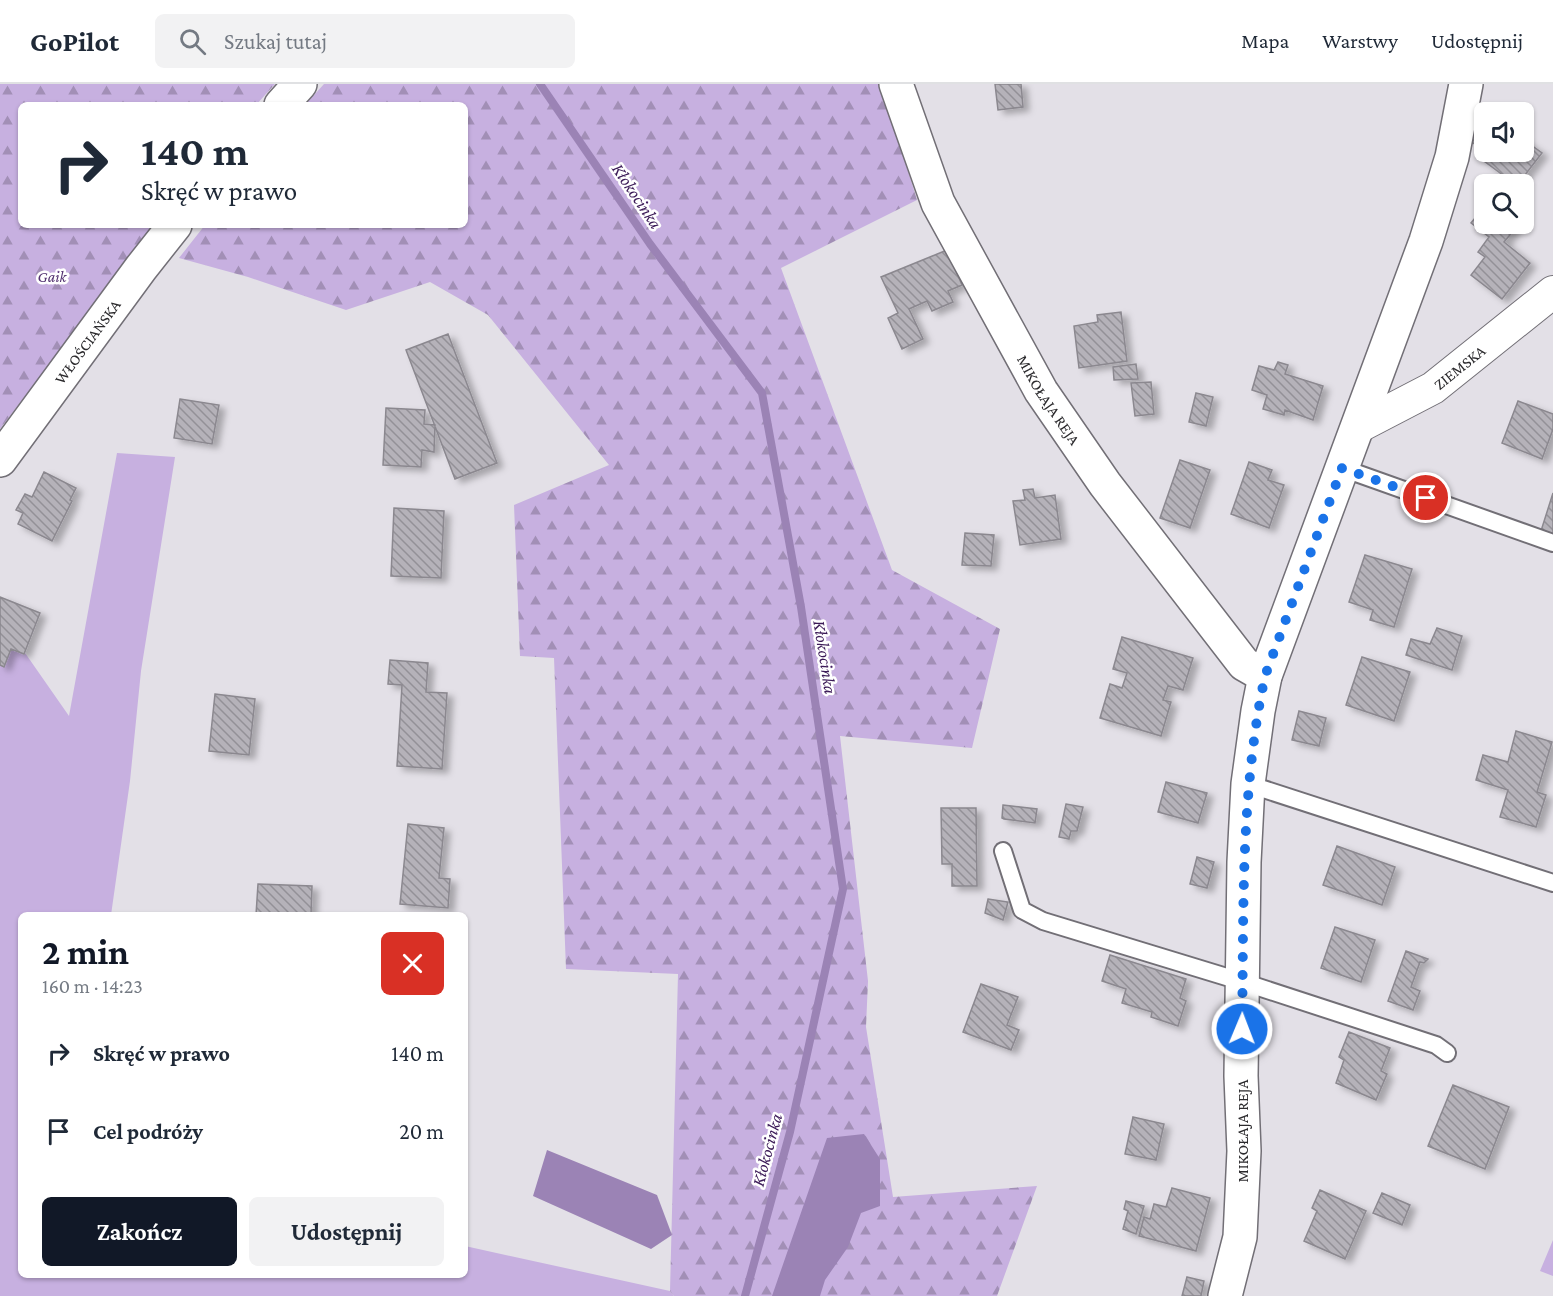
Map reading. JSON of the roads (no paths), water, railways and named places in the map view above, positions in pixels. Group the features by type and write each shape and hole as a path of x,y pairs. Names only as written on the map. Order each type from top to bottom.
{"street":[{"path":"285,102 300,84"},
{"name":"MIKOŁAJA REJA","path":"896,84 938,203 1041,391 1105,484 1244,664 1265,676"},
{"name":"MIKOŁAJA REJA","path":"1225,1296 1240,1237 1244,1151 1241,1076 1244,862 1248,784 1258,711 1265,676 1426,241 1452,157 1466,84"},
{"name":"WŁOŚCIAŃSKA","path":"0,460 173,228"},
{"name":"ZIEMSKA","path":"1358,427 1433,388 1553,291"}],"lane":[{"path":"1342,468 1553,543"},
{"path":"1248,784 1553,883"},
{"path":"1003,851 1022,910 1043,921 1243,982 1436,1045 1447,1053"}],"waterway":[{"name":"Kłokocinka","path":"540,84 650,244 762,393 801,607 843,889 790,1132 745,1296"}],"park label":[{"name":"Gaik","path":"52,276"}]}
